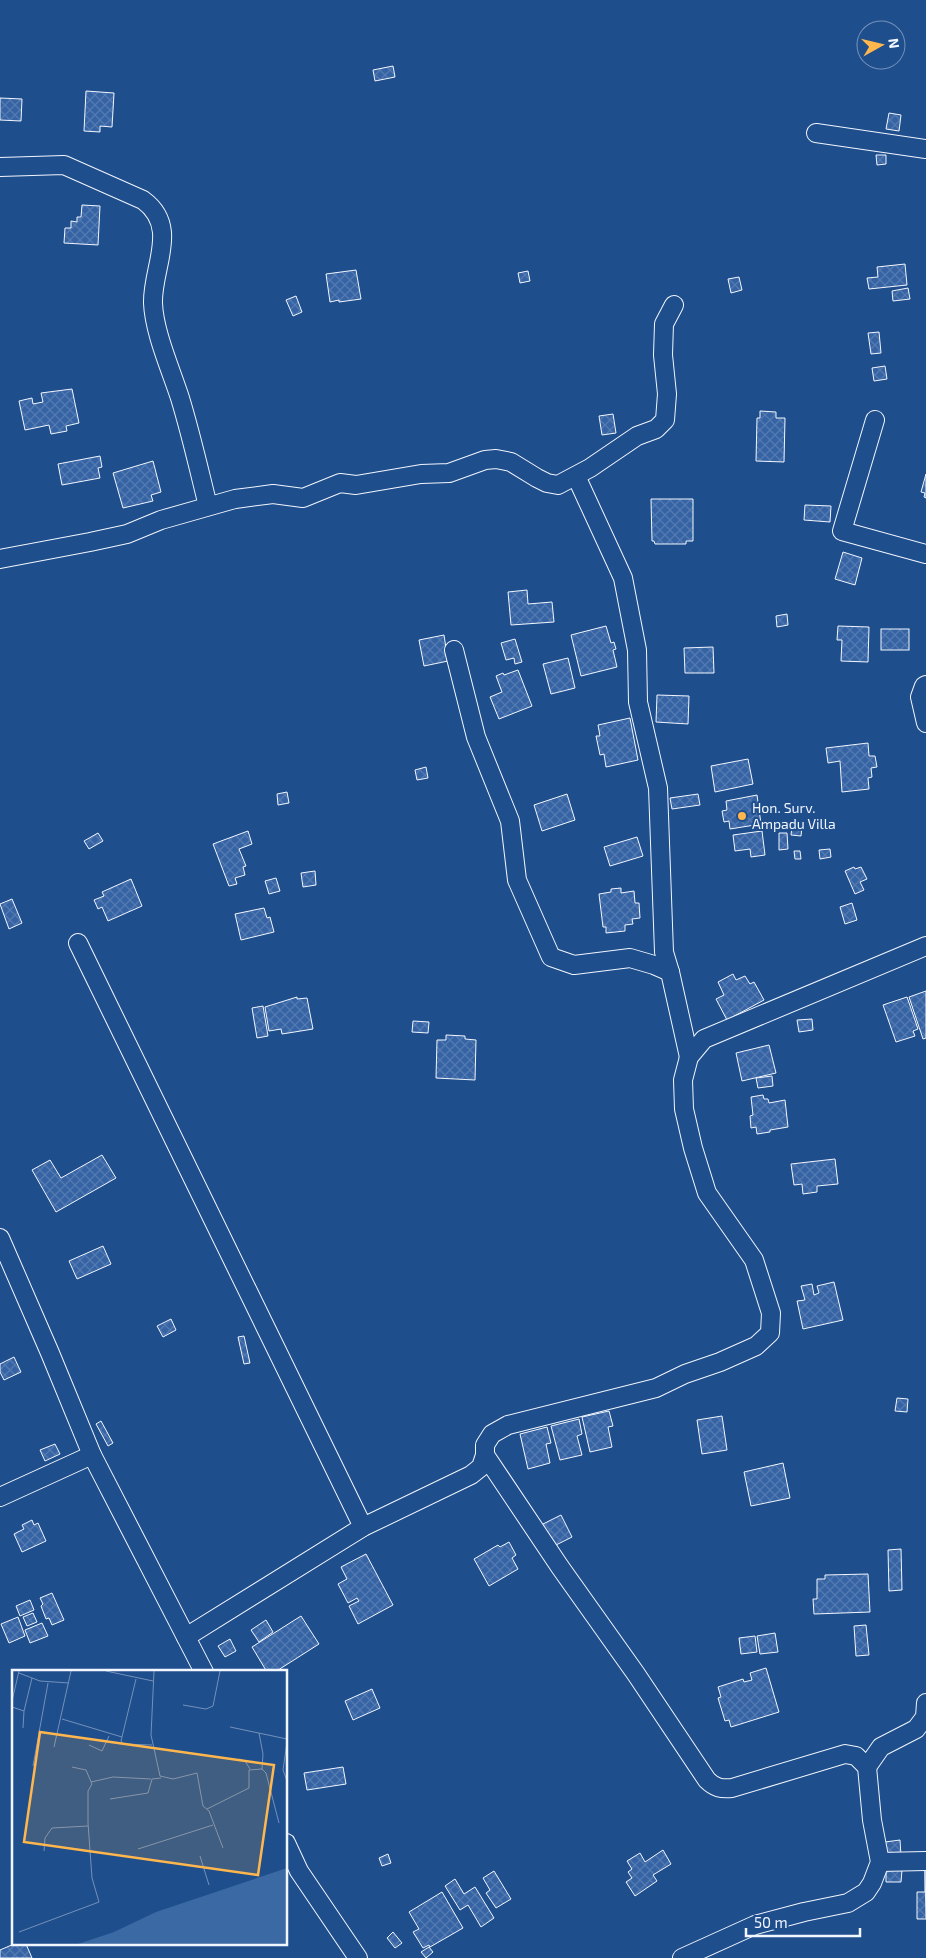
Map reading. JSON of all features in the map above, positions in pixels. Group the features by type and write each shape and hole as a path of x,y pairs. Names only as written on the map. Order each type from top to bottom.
{"street":[{"path":"816,133 926,149"},
{"path":"0,166 64,165 143,200 152,207 164,234 154,288 154,317 185,414 208,506"},
{"path":"0,558 127,534 161,520 234,499 273,494 302,498 340,483 356,485 422,474 449,473 485,460 496,459 511,462 548,483 558,485 576,476 637,436 656,429 666,420 667,394 663,355 664,324 674,305"},
{"path":"875,420 842,531 926,554"},
{"path":"576,476 623,578 637,650 638,702 658,788 664,952 689,1057"},
{"path":"454,650 476,737 510,821 517,880 551,957 574,965 630,958 670,972"},
{"path":"926,686 924,686 920,697 926,722"},
{"path":"78,943 363,1526"},
{"path":"186,1637 363,1526 471,1475 481,1467 485,1455 485,1445 492,1434 508,1425 656,1388 685,1374 720,1362 756,1346 770,1333 771,1313 754,1260 707,1193 693,1148 684,1109 683,1080 689,1057 704,1039 926,946"},
{"path":"0,1238 92,1455 203,1670"},
{"path":"0,1497 92,1455"},
{"path":"485,1455 560,1568 636,1674 707,1780 714,1786 722,1789 732,1788 845,1754 856,1756 867,1768 872,1820 880,1862 872,1883 866,1892 848,1903 755,1925 682,1958"},
{"path":"867,1768 881,1747 916,1730 925,1717 926,1703"},
{"path":"288,1847 299,1871 358,1958"},
{"path":"880,1862 926,1861"}],"building":[{"path":"393,66 395,77 375,81 373,70"},
{"path":"86,91 114,93 112,127 100,126 100,132 84,131"},
{"path":"0,98 22,99 21,121 0,120"},
{"path":"889,113 901,115 899,131 886,129"},
{"path":"876,155 886,155 886,164 877,165"},
{"path":"82,205 100,206 98,245 64,243 65,228 71,228 71,221 77,222 77,217 81,217"},
{"path":"905,264 907,285 869,289 867,278 878,277 877,267"},
{"path":"356,270 361,299 330,302 326,274"},
{"path":"528,271 530,281 520,283 518,273"},
{"path":"739,277 742,290 731,293 728,279"},
{"path":"908,288 910,299 893,301 892,291"},
{"path":"296,296 302,312 293,316 286,300"},
{"path":"879,332 881,353 871,354 868,333"},
{"path":"885,366 887,379 874,381 872,368"},
{"path":"72,389 79,423 66,426 67,431 51,434 49,425 25,430 19,401 32,398 33,404 43,402 41,393"},
{"path":"760,411 776,412 776,418 785,418 784,462 756,461 757,418 760,418"},
{"path":"613,414 616,433 602,435 599,416"},
{"path":"100,456 102,467 98,468 100,478 62,485 58,464"},
{"path":"153,461 161,492 151,495 153,501 123,508 113,473"},
{"path":"926,474 926,498 924,497 925,493 921,492"},
{"path":"651,499 693,499 693,541 686,541 686,544 655,544 652,541"},
{"path":"805,505 831,506 830,522 804,520"},
{"path":"843,552 862,558 855,585 835,579"},
{"path":"527,590 528,604 552,602 554,622 511,625 508,592"},
{"path":"787,614 788,625 777,627 776,616"},
{"path":"606,626 611,643 614,642 616,649 613,650 617,667 581,676 571,635"},
{"path":"838,626 869,627 868,662 841,661 842,640 837,640"},
{"path":"881,629 909,629 909,650 881,650"},
{"path":"444,635 448,661 424,666 419,640"},
{"path":"515,639 522,662 515,664 514,658 506,660 501,643"},
{"path":"713,647 714,673 685,673 684,648"},
{"path":"568,658 575,688 551,694 543,664"},
{"path":"518,670 532,706 499,719 490,697 502,692 496,676"},
{"path":"657,695 689,696 688,724 656,722"},
{"path":"630,718 638,760 606,767 604,754 600,755 596,736 600,736 598,725"},
{"path":"868,743 869,756 875,756 877,767 871,768 872,777 868,778 869,789 842,792 840,761 828,763 826,748"},
{"path":"748,759 753,784 715,792 711,766"},
{"path":"426,767 428,778 417,780 415,770"},
{"path":"287,792 289,803 278,805 277,794"},
{"path":"567,794 575,820 542,831 534,805"},
{"path":"698,794 700,805 672,809 670,798"},
{"name":"Hon. Surv. Ampadu Villa","path":"757,795 761,824 730,829 729,821 724,822 722,811 727,810 726,801"},
{"path":"792,827 802,827 801,836 791,835"},
{"path":"248,831 252,844 239,849 246,866 243,867 245,875 235,878 237,884 229,886 213,844"},
{"path":"762,831 765,855 751,857 750,849 735,851 733,835"},
{"path":"98,833 103,841 89,849 84,841"},
{"path":"779,833 787,833 788,849 779,850"},
{"path":"637,837 643,856 610,866 604,847"},
{"path":"830,849 831,857 820,859 819,850"},
{"path":"794,851 800,851 801,859 795,859"},
{"path":"854,867 855,869 861,867 867,879 860,882 864,890 855,894 845,871"},
{"path":"315,871 316,885 303,887 301,873"},
{"path":"276,878 280,891 269,894 265,881"},
{"path":"131,879 142,906 108,921 102,907 98,909 94,900 104,896 102,892"},
{"path":"621,888 621,893 634,891 635,903 639,903 640,918 632,919 633,924 625,925 625,931 606,933 606,927 603,927 599,894 611,892 611,889"},
{"path":"12,899 22,923 9,929 0,904"},
{"path":"852,903 857,920 845,924 840,907"},
{"path":"264,908 267,918 270,917 274,932 241,940 235,914"},
{"path":"733,974 736,980 745,976 750,984 754,982 764,1000 727,1020 716,999 724,995 718,982"},
{"path":"926,991 926,1038 923,1039 909,997"},
{"path":"297,997 297,999 307,998 313,1029 282,1034 281,1029 269,1031 265,1007"},
{"path":"907,997 918,1029 913,1031 915,1036 896,1042 883,1005"},
{"path":"263,1006 268,1036 257,1038 252,1008"},
{"path":"812,1019 813,1030 799,1032 797,1020"},
{"path":"413,1021 429,1022 428,1033 412,1032"},
{"path":"446,1035 465,1036 465,1039 476,1040 475,1080 436,1078 437,1040 446,1040"},
{"path":"769,1045 776,1073 742,1081 736,1053"},
{"path":"772,1076 773,1086 758,1088 756,1078"},
{"path":"763,1095 764,1099 768,1099 769,1103 785,1100 788,1127 757,1134 756,1127 751,1128 750,1116 753,1115 751,1097"},
{"path":"102,1155 116,1178 56,1212 32,1170 50,1160 61,1178"},
{"path":"835,1159 838,1184 817,1186 817,1192 803,1194 802,1184 794,1185 791,1164"},
{"path":"103,1246 111,1264 77,1279 69,1261"},
{"path":"834,1282 843,1320 803,1329 797,1301 805,1300 801,1286 812,1284 814,1295 819,1293 817,1286"},
{"path":"171,1319 176,1330 163,1337 157,1326"},
{"path":"244,1336 250,1363 244,1364 238,1337"},
{"path":"14,1357 21,1372 4,1380 0,1372 0,1364"},
{"path":"897,1398 908,1399 907,1412 895,1411"},
{"path":"609,1411 613,1426 608,1427 612,1447 590,1452 582,1417"},
{"path":"722,1416 727,1450 702,1454 697,1420"},
{"path":"579,1419 582,1434 577,1436 582,1455 560,1460 551,1426"},
{"path":"101,1421 113,1443 108,1446 96,1424"},
{"path":"547,1427 551,1443 546,1444 550,1463 528,1469 520,1434"},
{"path":"55,1444 60,1454 45,1461 40,1450"},
{"path":"783,1463 790,1498 751,1506 744,1472"},
{"path":"561,1515 572,1537 550,1548 539,1526"},
{"path":"32,1520 34,1525 38,1523 46,1541 22,1552 14,1534 24,1529 22,1525"},
{"path":"509,1542 516,1555 512,1558 518,1569 489,1586 474,1559 498,1545 500,1547"},
{"path":"901,1549 902,1590 889,1591 888,1550"},
{"path":"366,1554 393,1605 358,1624 349,1606 359,1601 357,1598 348,1603 338,1584 347,1579 341,1567"},
{"path":"868,1574 870,1612 814,1614 813,1599 817,1599 817,1579 825,1579 825,1575"},
{"path":"52,1593 64,1620 52,1625 49,1618 46,1619 40,1598"},
{"path":"30,1600 34,1610 20,1616 16,1606"},
{"path":"33,1613 37,1622 27,1626 23,1617"},
{"path":"301,1616 319,1644 278,1670 266,1670 252,1647"},
{"path":"18,1617 25,1636 9,1643 1,1624"},
{"path":"266,1620 273,1632 259,1642 251,1630"},
{"path":"42,1623 48,1636 30,1643 25,1630"},
{"path":"866,1625 869,1655 856,1656 854,1626"},
{"path":"775,1633 778,1652 760,1654 757,1636"},
{"path":"755,1636 757,1652 741,1654 739,1638"},
{"path":"230,1639 236,1651 225,1657 218,1646"},
{"path":"766,1668 779,1712 731,1727 729,1720 725,1721 718,1698 721,1697 718,1687 743,1679 744,1682 752,1680 750,1673"},
{"path":"372,1689 380,1708 353,1720 345,1701"},
{"path":"343,1767 346,1784 307,1790 304,1773"},
{"path":"900,1840 901,1856 886,1857 885,1842"},
{"path":"663,1850 671,1864 653,1875 657,1881 635,1896 626,1882 632,1878 628,1872 632,1869 627,1861 640,1853 645,1862"},
{"path":"388,1854 391,1863 382,1866 379,1858"},
{"path":"886,1869 902,1870 901,1882 886,1882"},
{"path":"494,1871 511,1899 496,1908 486,1893 490,1890 483,1878"},
{"path":"925,1871 926,1919 917,1919 917,1892 925,1892"},
{"path":"455,1879 464,1894 475,1887 494,1918 481,1927 468,1905 460,1910 445,1886"},
{"path":"442,1892 463,1928 430,1947 429,1945 423,1948 413,1932 419,1929 409,1912"},
{"path":"393,1932 402,1943 395,1948 387,1938"},
{"path":"12,1945 27,1946 32,1958 0,1958 0,1950"},
{"path":"429,1947 433,1952 426,1958 421,1952"}],"place":[{"name":"Hon. Surv. Ampadu Villa","path":"742,816"}]}
